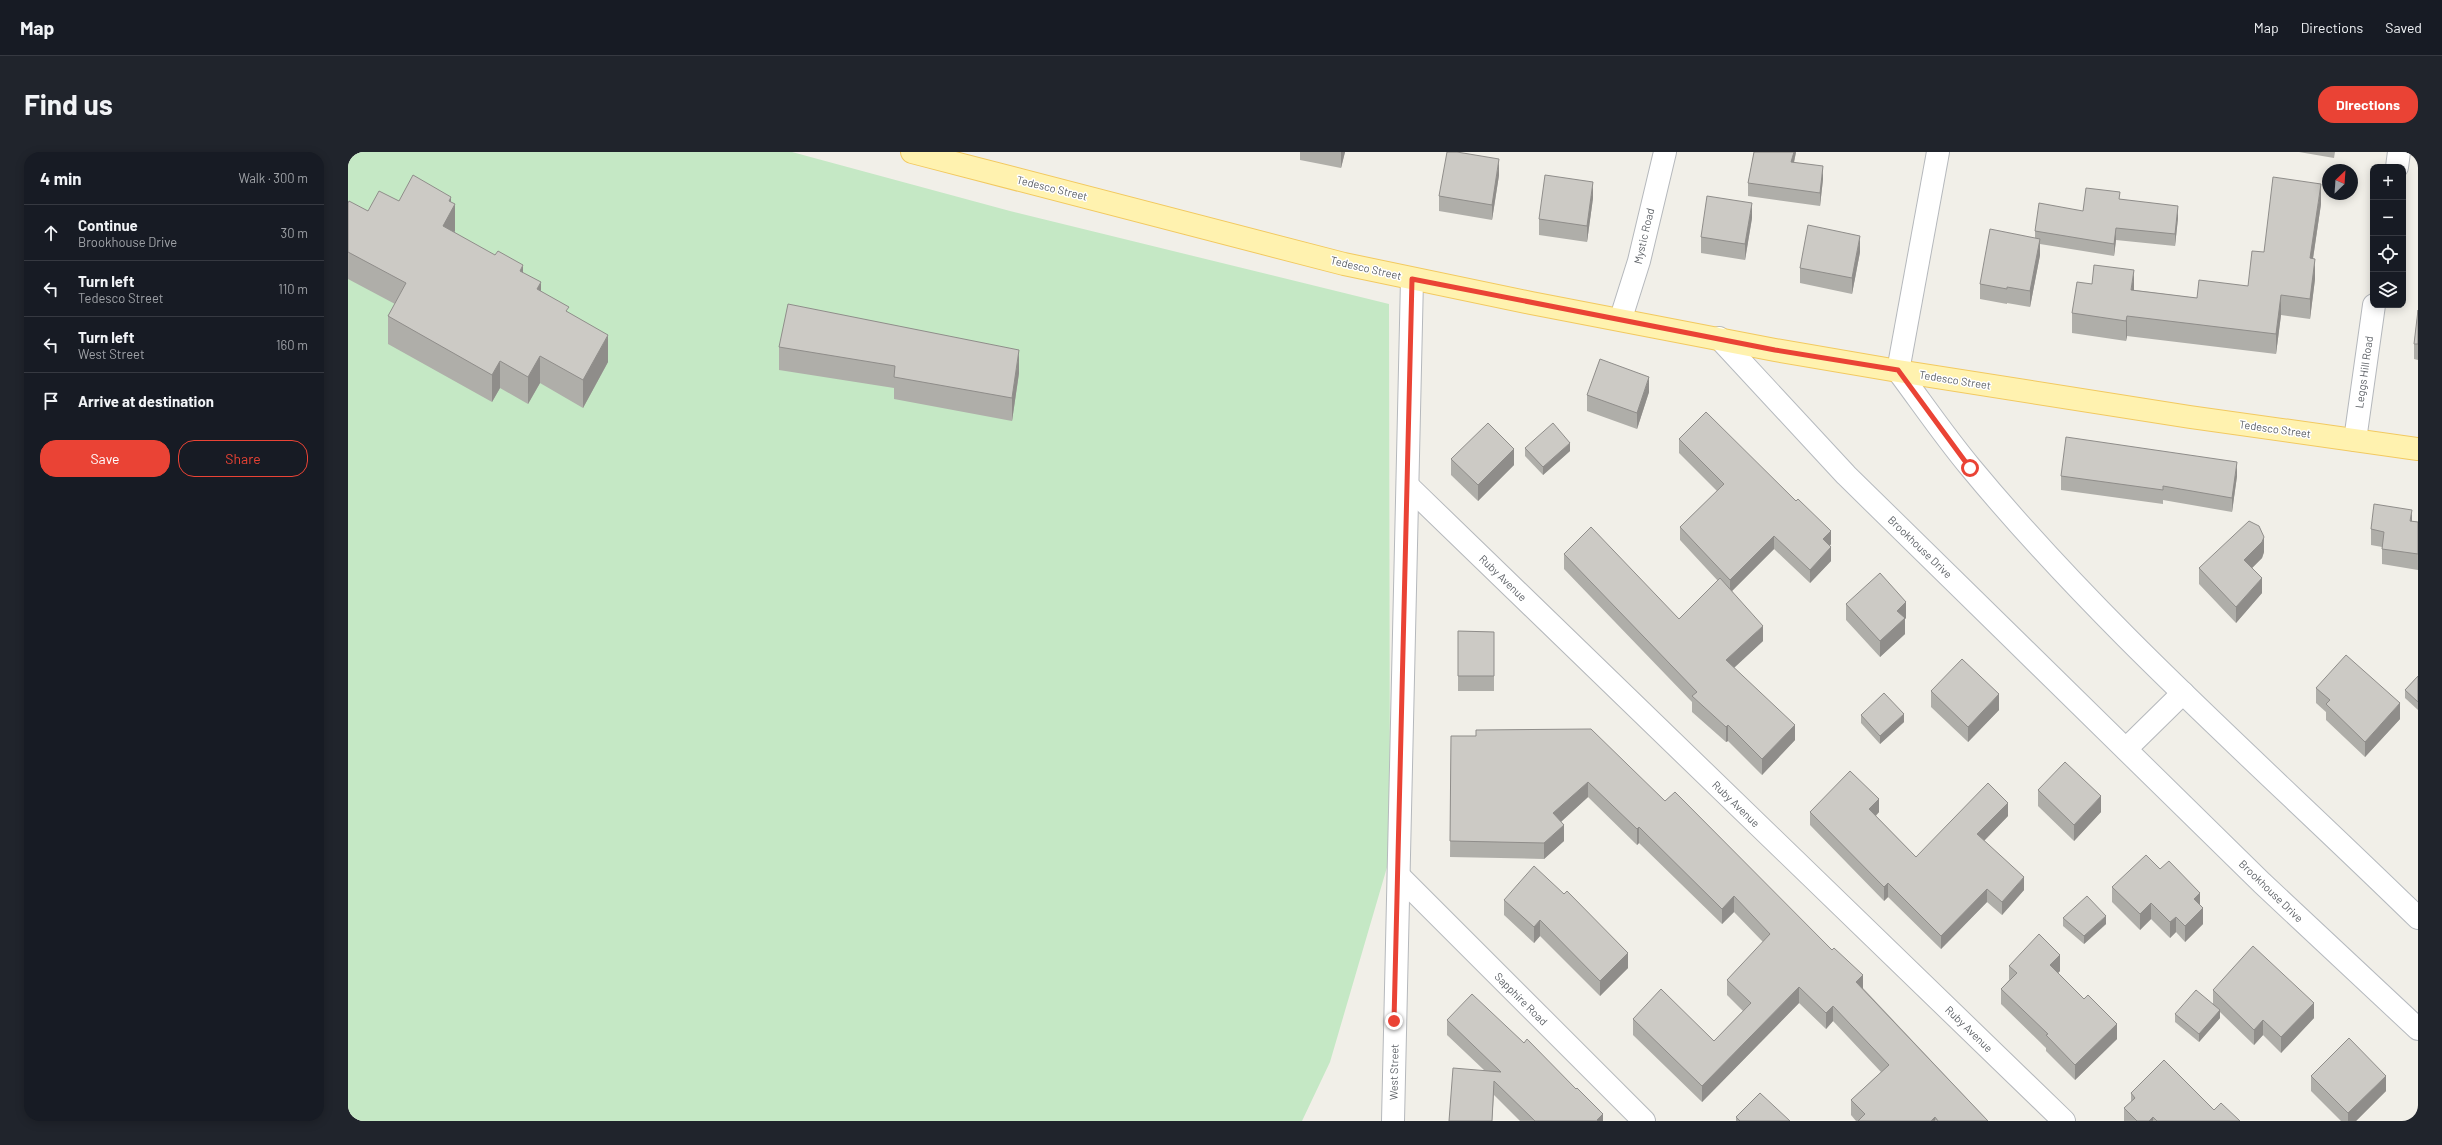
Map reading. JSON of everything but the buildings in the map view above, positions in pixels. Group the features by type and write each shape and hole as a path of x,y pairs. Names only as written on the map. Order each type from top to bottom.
{"main road":[{"name":"Tedesco Street","path":"912,152 1247,239 1412,279 1719,338 1898,370 2159,412 2418,449"}],"street":[{"name":"Mystic Road","path":"1621,318 1639,260 1665,152"},
{"path":"1938,152 1898,370 1970,468 2066,575 2183,693 2418,918"},
{"path":"2397,164 2399,152"},
{"name":"West Street","path":"1393,1121 1412,279"},
{"name":"Leggs Hill Road","path":"2355,440 2374,308"},
{"name":"Brookhouse Drive","path":"1719,338 1846,475 2262,883 2418,1029"},
{"name":"Ruby Avenue","path":"1408,486 2064,1121"},
{"path":"2126,750 2183,693"},
{"name":"Sapphire Road","path":"1399,876 1644,1121"}],"green space":[{"path":"348,152 792,152 1010,211 1389,304 1390,857 1330,1062 1302,1121 348,1121"}],"route":[{"path":"1394,1021 1402,773 1412,279 1531,303 1621,318 1775,350 1898,370 1970,468"}]}
